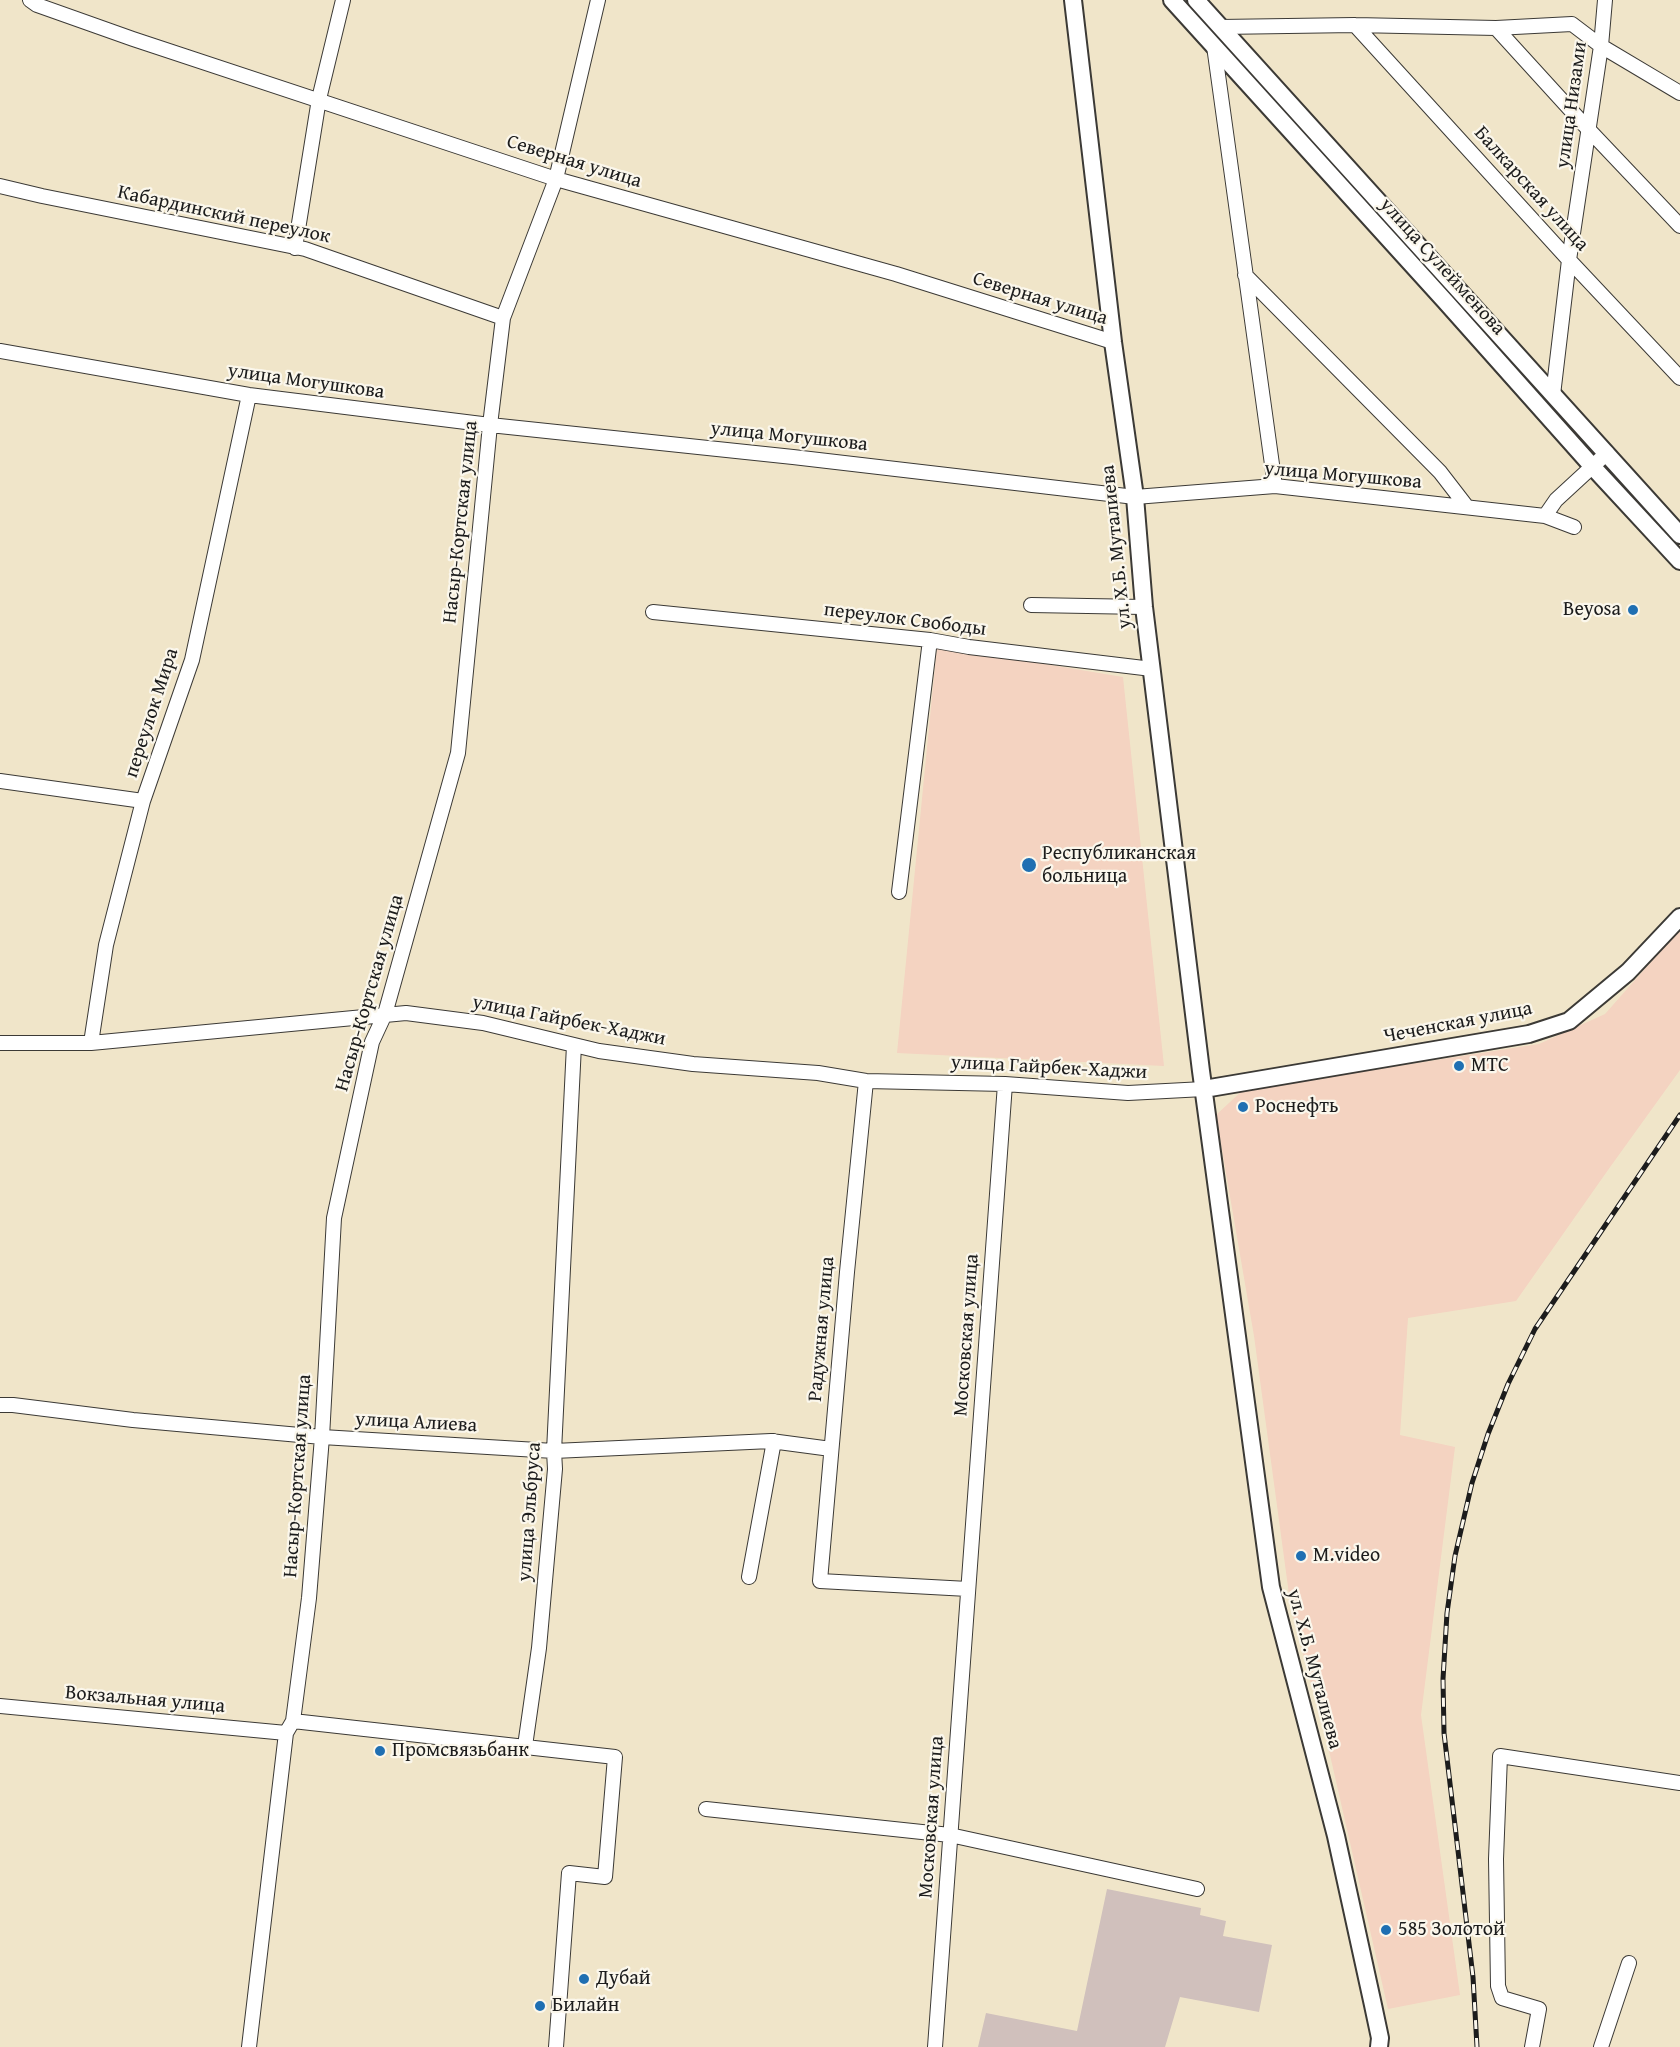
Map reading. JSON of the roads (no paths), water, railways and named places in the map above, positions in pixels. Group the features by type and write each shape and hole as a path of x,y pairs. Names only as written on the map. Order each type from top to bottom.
{"main road":[{"name":"ул. Х.Б. Муталиева","path":"1073,0 1113,342 1135,496 1144,607 1204,1089 1271,1587 1336,1836 1373,2005"},
{"name":"улица Сулейменова","path":"1172,0 1680,561"},
{"name":"улица Сулейменова","path":"1196,0 1680,535"},
{"name":"Чеченская улица","path":"1204,1089 1529,1034 1569,1021 1628,972 1680,917"},
{"path":"1371,2047 1373,2005"},
{"path":"1373,2005 1380,2038 1379,2047"}],"street":[{"name":"Северная улица","path":"30,0 37,5 134,39 556,178 896,274 1113,342"},
{"path":"295,248 319,99 343,0"},
{"name":"Насыр-Кортская улица","path":"249,2047 289,1727 309,1598 322,1437 334,1218 372,1042 385,1014 458,753 490,425 503,318 556,178 598,0"},
{"name":"улица Низами","path":"1553,395 1569,260 1601,45 1605,0"},
{"path":"1220,27 1356,25 1496,28 1572,24 1601,45 1680,93"},
{"name":"Балкарская улица","path":"1356,25 1569,260 1680,378"},
{"path":"1496,28 1680,226"},
{"path":"1214,46 1275,486"},
{"name":"Кабардинский переулок","path":"0,186 295,248 503,318"},
{"path":"1245,275 1440,472 1467,507"},
{"name":"улица Могушкова","path":"0,351 249,395 490,425 1135,496 1275,486 1545,516 1574,527"},
{"name":"переулок Мира","path":"91,1043 106,945 144,801 192,660 249,395"},
{"path":"1545,516 1556,500 1607,453"},
{"path":"1031,604 1144,607"},
{"name":"переулок Свободы","path":"653,612 930,640 969,647 1152,669"},
{"path":"899,891 930,640"},
{"path":"0,781 144,801"},
{"name":"улица Гайрбек-Хаджи","path":"0,1042 91,1043 406,1013 483,1023 574,1045 693,1064 818,1073 866,1081 1005,1084 1128,1093 1204,1089"},
{"name":"улица Эльбруса","path":"525,1746 539,1648 555,1469 554,1451 574,1045"},
{"name":"Радужная улица","path":"866,1081 820,1581 968,1589"},
{"name":"Московская улица","path":"935,2047 1005,1084"},
{"name":"улица Алиева","path":"0,1405 322,1437 554,1451 774,1441 831,1449"},
{"path":"749,1577 774,1441"},
{"name":"Вокзальная улица","path":"0,1706 289,1727"},
{"path":"289,1727 525,1746 615,1757 605,1877 569,1874 556,2047"},
{"path":"1532,2047 1539,2009 1502,1998 1498,1986 1496,1859 1500,1756 1680,1783"},
{"path":"706,1809 950,1835 1197,1888"},
{"path":"1601,2047 1629,1963"}],"railway":[{"path":"1477,2047 1473,1977 1444,1733 1443,1679 1447,1613 1455,1556 1472,1483 1488,1434 1508,1384 1535,1329 1680,1115"}],"place":[{"name":"Beyosa","path":"1633,610"},
{"name":"Республиканская больница","path":"1029,865"},
{"name":"МТС","path":"1459,1066"},
{"name":"Роснефть","path":"1243,1107"},
{"name":"M.video","path":"1301,1556"},
{"name":"Промсвязьбанк","path":"380,1751"},
{"name":"585 Золотой","path":"1386,1930"},
{"name":"Дубай","path":"584,1979"},
{"name":"Билайн","path":"540,2006"}]}
